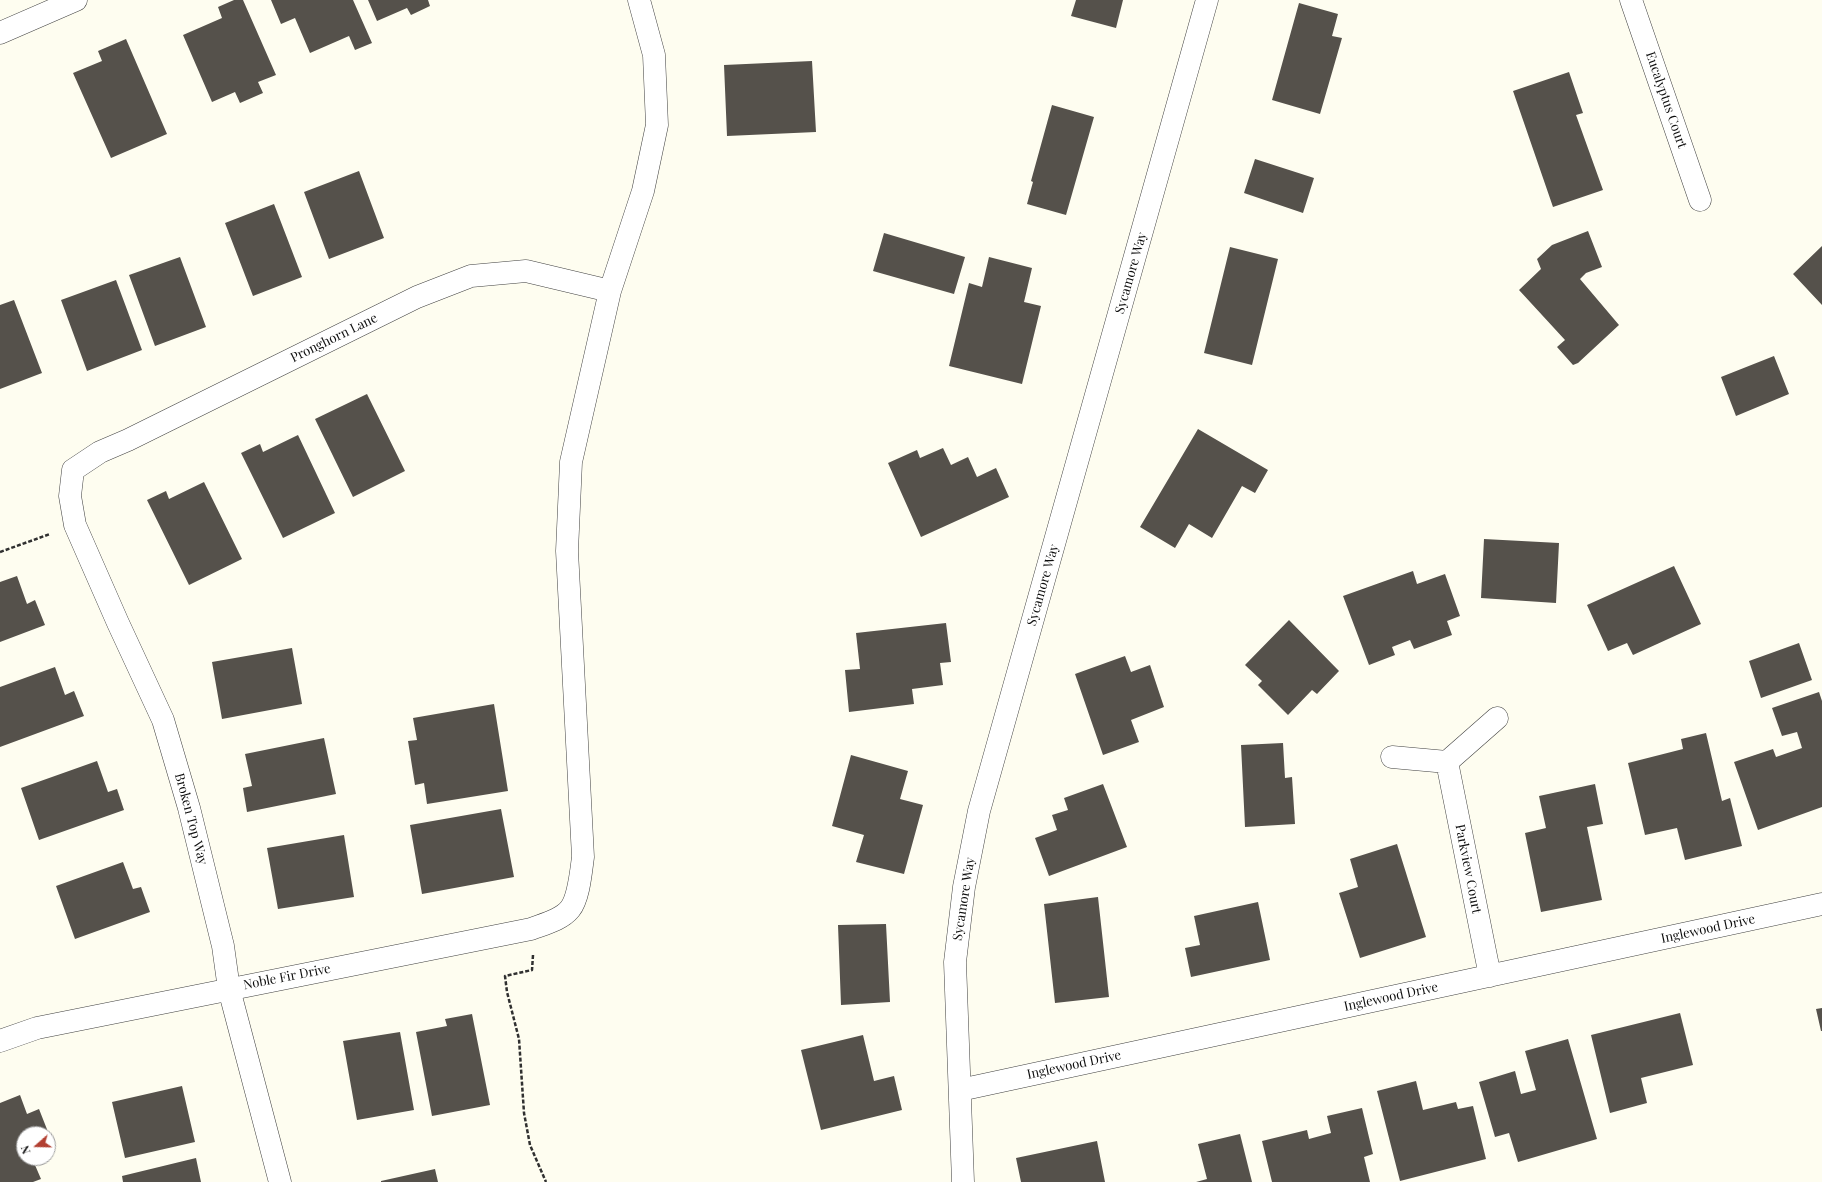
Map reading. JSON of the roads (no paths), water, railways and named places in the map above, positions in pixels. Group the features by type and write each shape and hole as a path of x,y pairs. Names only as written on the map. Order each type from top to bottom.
{"street":[{"path":"0,33 76,0"},
{"path":"610,291 643,190 657,126 654,55 639,0"},
{"name":"Sycamore Way","path":"963,1182 955,962 964,887 979,811 1207,0"},
{"name":"Eucalyptus Court","path":"1631,0 1700,200"},
{"name":"Pronghorn Lane","path":"73,470 100,452 128,440 417,297 471,276 526,271 610,291"},
{"name":"Noble Fir Drive","path":"0,1041 37,1028 531,929 553,921 571,909 580,885 582,858 567,551 571,462 610,291"},
{"name":"Broken Top Way","path":"73,470 70,496 75,525 163,720 190,808 223,946 229,989 280,1182"},
{"path":"1392,757 1447,762 1497,718"},
{"name":"Parkview Court","path":"1447,762 1490,976"},
{"name":"Inglewood Drive","path":"960,1090 1822,904"}]}
